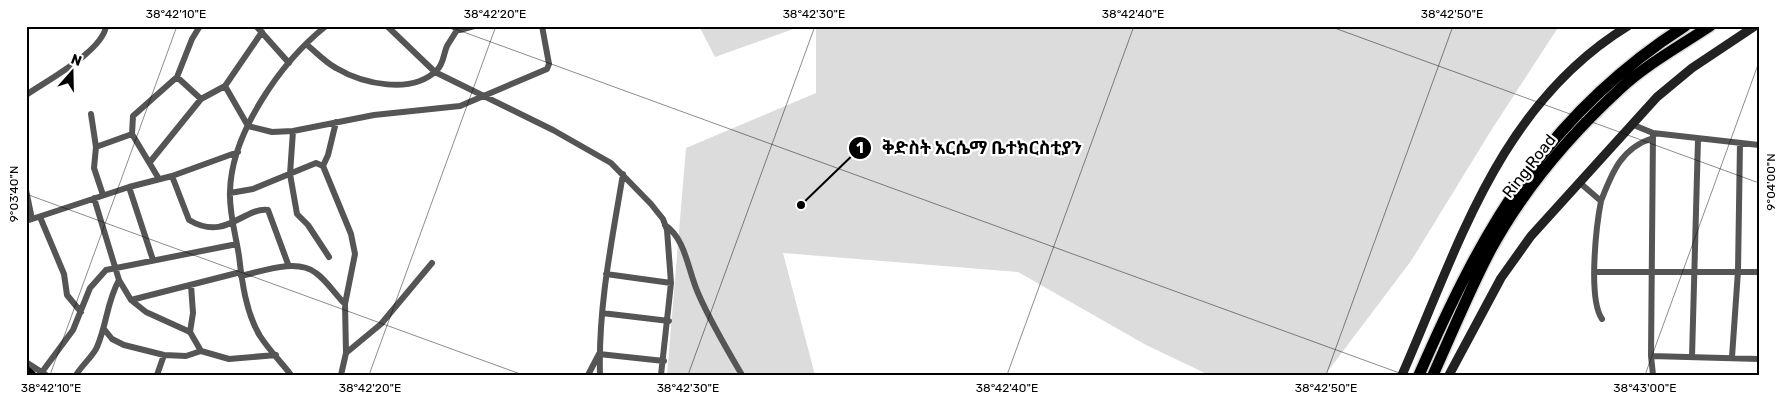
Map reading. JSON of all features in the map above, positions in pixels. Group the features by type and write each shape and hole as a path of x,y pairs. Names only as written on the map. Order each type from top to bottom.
{"highway":[{"name":"Ring Road","path":"1419,375 1468,268 1516,187 1558,135 1610,81 1643,54 1685,26"},
{"name":"Ring Road","path":"1433,375 1491,251 1519,205 1551,160 1620,88 1648,66 1710,26"}],"main road":[{"path":"1402,375 1470,220 1508,145 1538,103 1559,80 1585,56 1628,26"},
{"path":"1449,375 1482,312 1521,248 1657,97 1692,68 1755,26"},
{"path":"26,371 40,374"}],"street":[{"path":"26,95 88,52 105,33 106,26"},
{"path":"159,179 132,134 132,119 135,114 177,77 192,38 200,26"},
{"path":"388,26 435,72 586,147 623,174 651,204 665,225 675,234 697,292 742,375"},
{"path":"306,44 335,68 381,84 412,83 421,81 435,72 442,64 454,28 474,26"},
{"path":"225,86 248,126 272,132 293,131 374,115 460,106 473,102 549,67 542,26"},
{"path":"291,375 257,329 248,304 241,274 230,193 238,152 248,126 259,106 289,63 325,27"},
{"path":"150,162 201,99 225,86 259,28 289,63"},
{"path":"177,77 201,99"},
{"path":"91,114 96,147 94,168 103,195"},
{"path":"336,122 328,155 323,166 351,234 355,254 344,304 346,353 341,375"},
{"path":"1631,124 1653,136 1759,145"},
{"path":"293,131 290,174 298,214 308,225 329,257"},
{"path":"96,147 132,134"},
{"path":"1602,320 1596,304 1595,272 1601,202 1610,178 1622,157 1639,142 1653,136"},
{"path":"1653,136 1651,356 1653,375"},
{"path":"1692,357 1698,140"},
{"path":"1732,357 1738,272 1740,143"},
{"path":"26,190 29,220 129,187 172,176 238,152"},
{"path":"230,193 253,189 316,164 323,166"},
{"path":"600,375 599,354 606,274 623,174"},
{"path":"172,176 189,220 216,228 261,210 268,210 288,264"},
{"path":"1580,183 1601,202"},
{"path":"129,187 153,260"},
{"path":"94,198 117,267 119,280 131,300 146,312 190,332 201,351"},
{"path":"40,217 64,274 67,295 81,312"},
{"path":"661,375 669,321 671,283 665,225"},
{"path":"26,362 40,374 73,330 90,288 106,270 237,244"},
{"path":"131,300 191,284 288,264 316,273 344,304"},
{"path":"346,353 381,324 432,264"},
{"path":"1595,272 1759,272"},
{"path":"606,274 671,283"},
{"path":"76,375 84,362 96,350 104,329 110,298 119,280"},
{"path":"190,332 193,313 191,284"},
{"path":"602,313 669,321"},
{"path":"104,329 112,339 124,345 164,355 186,356 201,351 229,358 276,355"},
{"path":"599,354 664,360"},
{"path":"588,375 599,354"},
{"path":"157,375 164,355"},
{"path":"1651,356 1759,359"}],"shaded area":[{"path":"699,26 802,26 715,57"},
{"path":"816,26 1559,26 1492,129 1411,261 1325,375 1209,375 1146,345 1018,272 783,253 815,375 667,375 686,148 816,93"}],"place":[{"name":"ቅድስት አርሴማ ቤተክርስቲያን","path":"801,205"}]}
